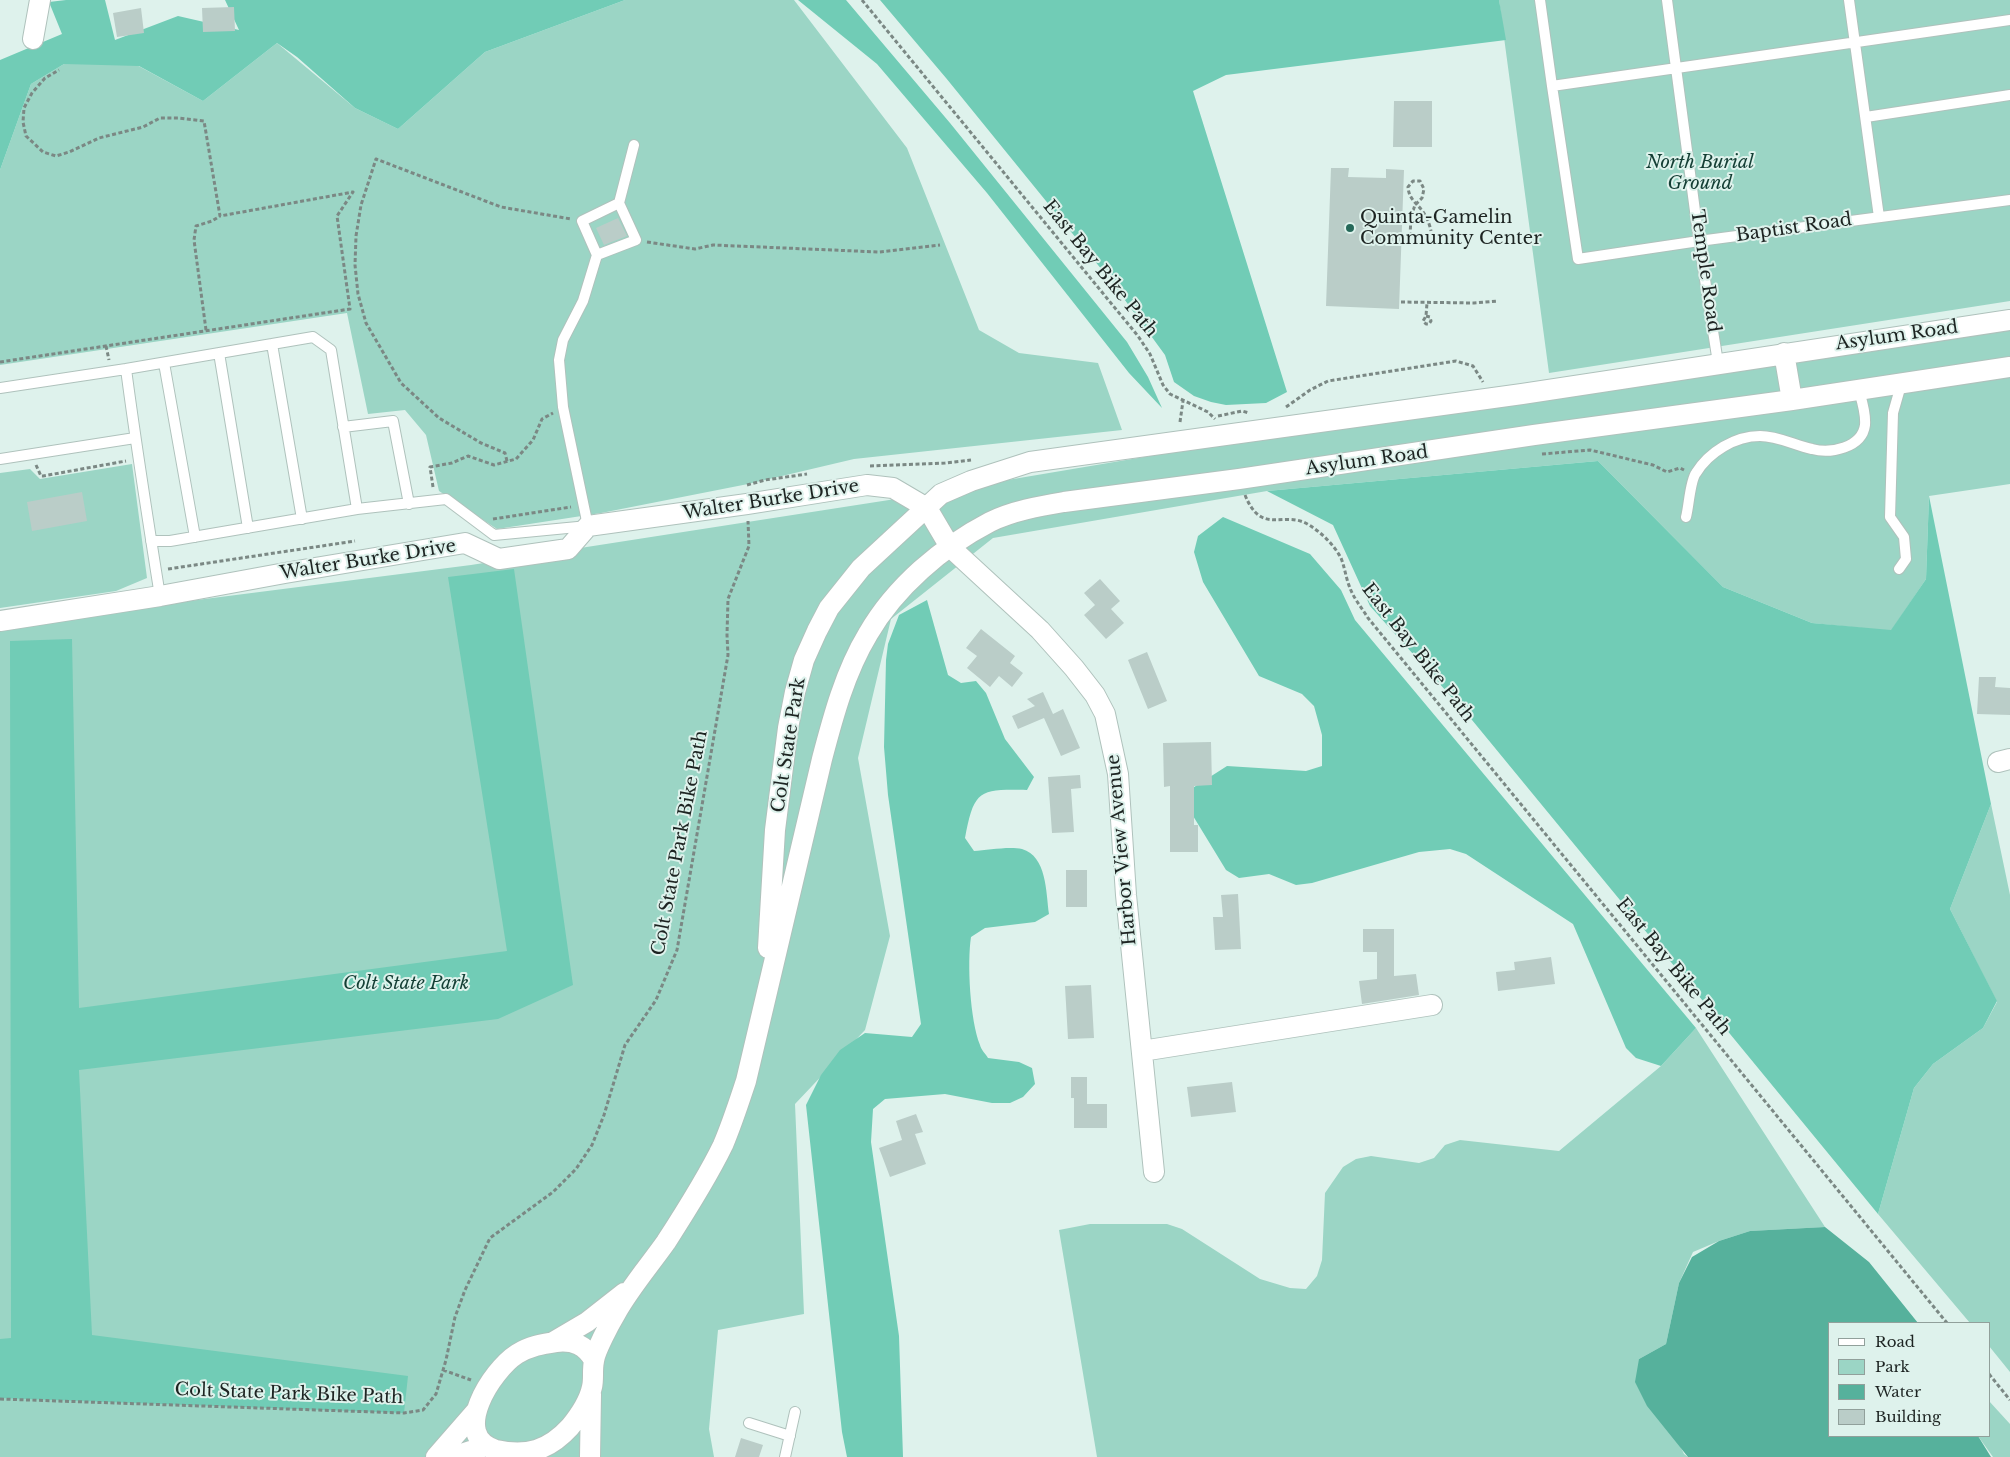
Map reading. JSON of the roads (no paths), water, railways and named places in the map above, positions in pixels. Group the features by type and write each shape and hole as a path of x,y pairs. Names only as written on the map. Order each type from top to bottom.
{"street":[{"path":"33,40 40,0"},
{"name":"Asylum Road","path":"1030,462 1522,394 2010,320"},
{"path":"1784,353 1792,400"},
{"name":"Asylum Road","path":"950,547 992,521 1042,505 1859,391 2010,367"},
{"name":"Colt State Park","path":"759,1022 766,971 780,784 794,692 804,660 829,608 850,581 941,494 971,481 1030,462"},
{"name":"Walter Burke Drive","path":"0,621 160,596 465,543 499,559 568,549 588,526 867,485 893,488 928,508"},
{"name":"Harbor View Avenue","path":"928,508 950,547 1040,630 1095,695 1105,714 1118,774 1126,895 1154,1172"},
{"name":"Colt State Park","path":"592,1455 591,1389 594,1360 616,1314 635,1284 666,1242 707,1176 723,1144 746,1081 822,759 846,680 868,633 886,607 916,575 950,547"},
{"path":"1142,1051 1432,1004"},
{"name":"Colt State Park","path":"553,1342 587,1322 635,1284"},
{"name":"Colt State Park","path":"591,1389 578,1417 568,1428 534,1455 502,1452 486,1446 481,1441 476,1427 477,1410 487,1386 494,1376 516,1354 534,1345 553,1342 577,1342 589,1352 594,1360"},
{"path":"436,1457 477,1410"},
{"path":"452,1457 486,1446"}],"lane":[{"path":"1540,0 1552,86 2010,20"},
{"name":"Temple Road","path":"1667,0 1699,241 1718,363"},
{"path":"1849,0 1880,216"},
{"name":"Baptist Road","path":"1552,86 1578,259 1880,216 2010,200"},
{"path":"1866,117 2010,95"},
{"path":"597,255 636,240 619,203 634,145"},
{"path":"151,541 170,541 357,509 446,499 494,535 588,526 563,407 558,360 563,340 583,301 597,255 582,221 619,203"},
{"path":"0,388 164,363 313,337 331,350 357,509"},
{"path":"272,344 302,519"},
{"path":"219,354 248,528"},
{"path":"164,363 195,537"},
{"path":"126,369 160,596"},
{"path":"1899,569 1906,559 1905,544 1904,537 1890,517 1890,475 1893,413 1901,385"},
{"path":"1686,518 1695,474 1715,453 1730,442 1758,436 1772,437 1812,450 1828,451 1844,448 1853,443 1862,433 1864,426 1859,391"},
{"path":"343,427 393,421 409,504"},
{"path":"0,459 136,438"},
{"path":"785,1457 794,1412"},
{"path":"749,1423 790,1436"}],"water":[{"path":"1825,1227 1869,1262 1917,1322 1828,1322 1828,1437 1979,1437 1991,1457 1688,1457 1647,1406 1635,1382 1639,1359 1666,1344 1679,1283 1692,1257 1719,1241 1750,1231"}],"place":[{"name":"Quinta-Gamelin Community Center","path":"1350,228"}],"park label":[{"name":"North Burial Ground","path":"1700,173"}]}
